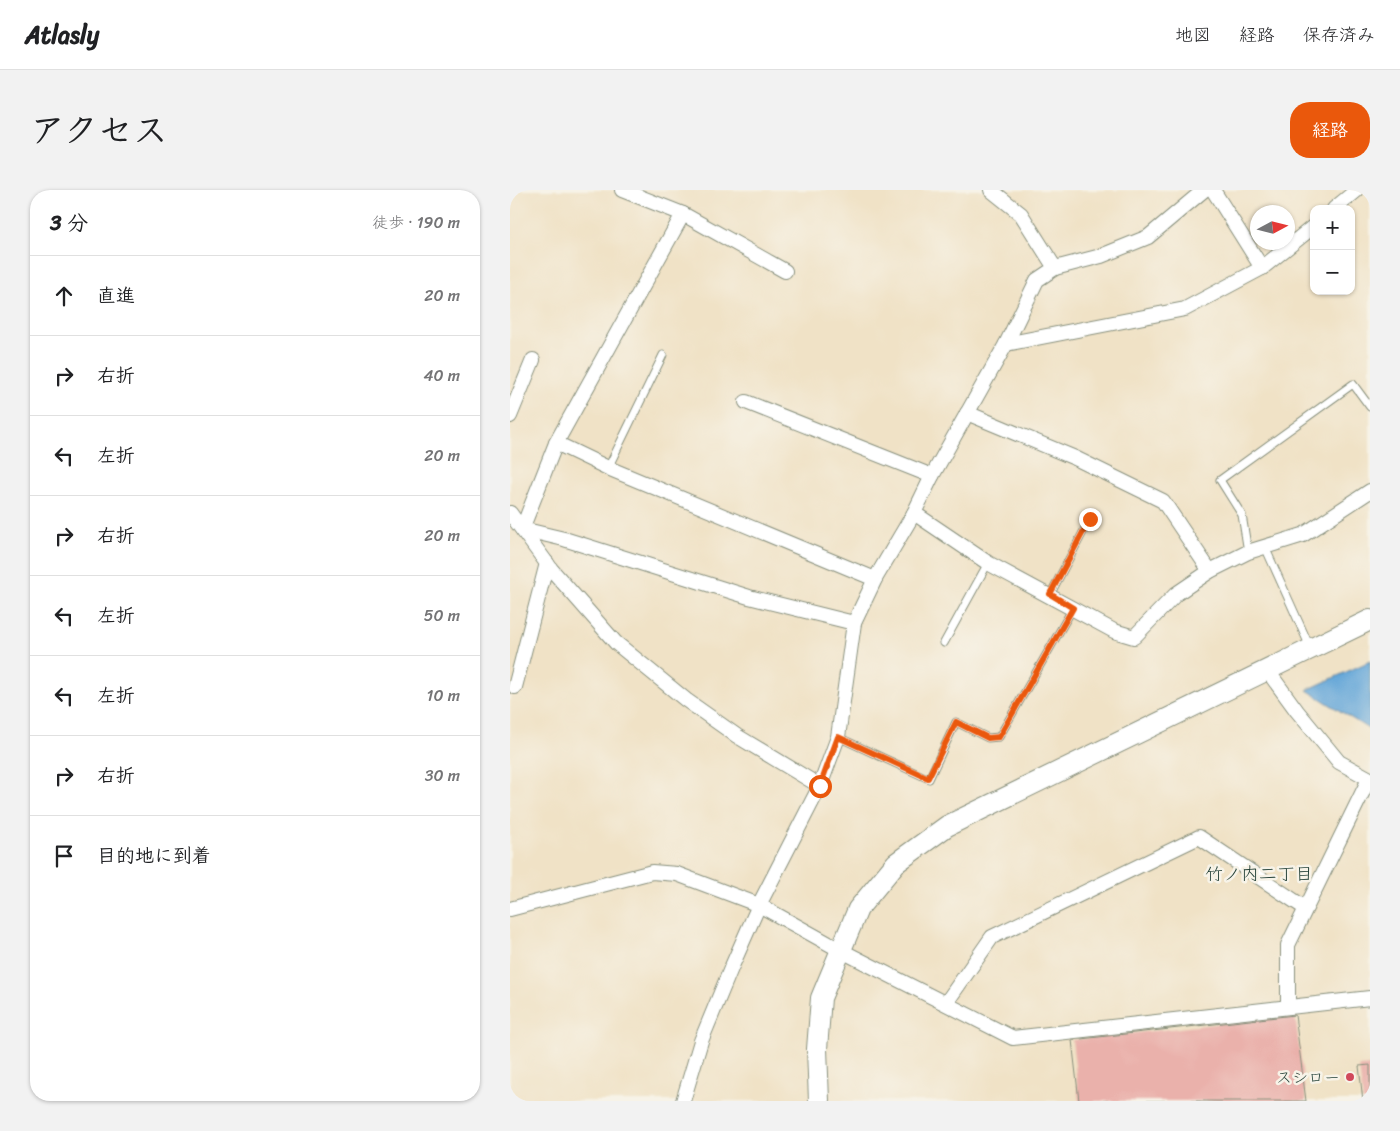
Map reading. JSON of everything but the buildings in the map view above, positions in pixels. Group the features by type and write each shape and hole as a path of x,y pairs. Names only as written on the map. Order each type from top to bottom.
{"street":[{"path":"622,190 682,214 785,271"},
{"path":"991,190 1021,214 1055,268"},
{"path":"1212,190 1262,268"},
{"path":"1339,205 1357,190"},
{"path":"683,1101 701,1041 759,904 820,786 838,737 854,623 875,579 914,513 932,476 1006,344 1037,280 1055,268 1101,256 1148,237 1196,193"},
{"path":"522,530 556,443 682,214"},
{"path":"1006,344 1185,309 1262,268 1310,229"},
{"path":"510,416 533,360"},
{"path":"746,402 932,476"},
{"path":"967,413 1075,458 1163,501 1210,570"},
{"path":"556,443 608,468 875,579"},
{"path":"914,513 988,563 1050,594 1114,631 1134,637 1176,594 1210,570 1248,552 1303,535 1370,492"},
{"path":"510,513 547,563 616,643 686,700 737,736 820,786"},
{"path":"522,530 564,539 749,597 854,623"},
{"path":"515,688 547,563"},
{"path":"819,1101 818,1049 821,998 858,909 896,863 947,826 1370,620"},
{"path":"1267,670 1297,711 1339,762 1370,779 1288,945 1288,1007"},
{"path":"946,1003 992,937 1198,837 1305,908"},
{"path":"510,910 652,872 677,874 759,904 840,950 1013,1038 1370,998"}],"lane":[{"path":"608,468 663,355"},
{"path":"1248,552 1242,515 1220,480 1353,384 1370,407"},
{"path":"1050,594 1090,519"},
{"path":"1265,547 1311,649"},
{"path":"944,643 988,563"},
{"path":"838,737 928,778 956,722 988,738 999,737 1073,608"}],"water":[{"path":"1370,661 1370,730 1307,690"}],"place":[{"name":"スシロー","path":"1350,1077"}],"district":[{"name":"竹ノ内二丁目","path":"1259,874"}],"route":[{"path":"820,786 838,737 928,778 956,722 988,738 999,737 1073,608 1050,594 1090,519"}]}
